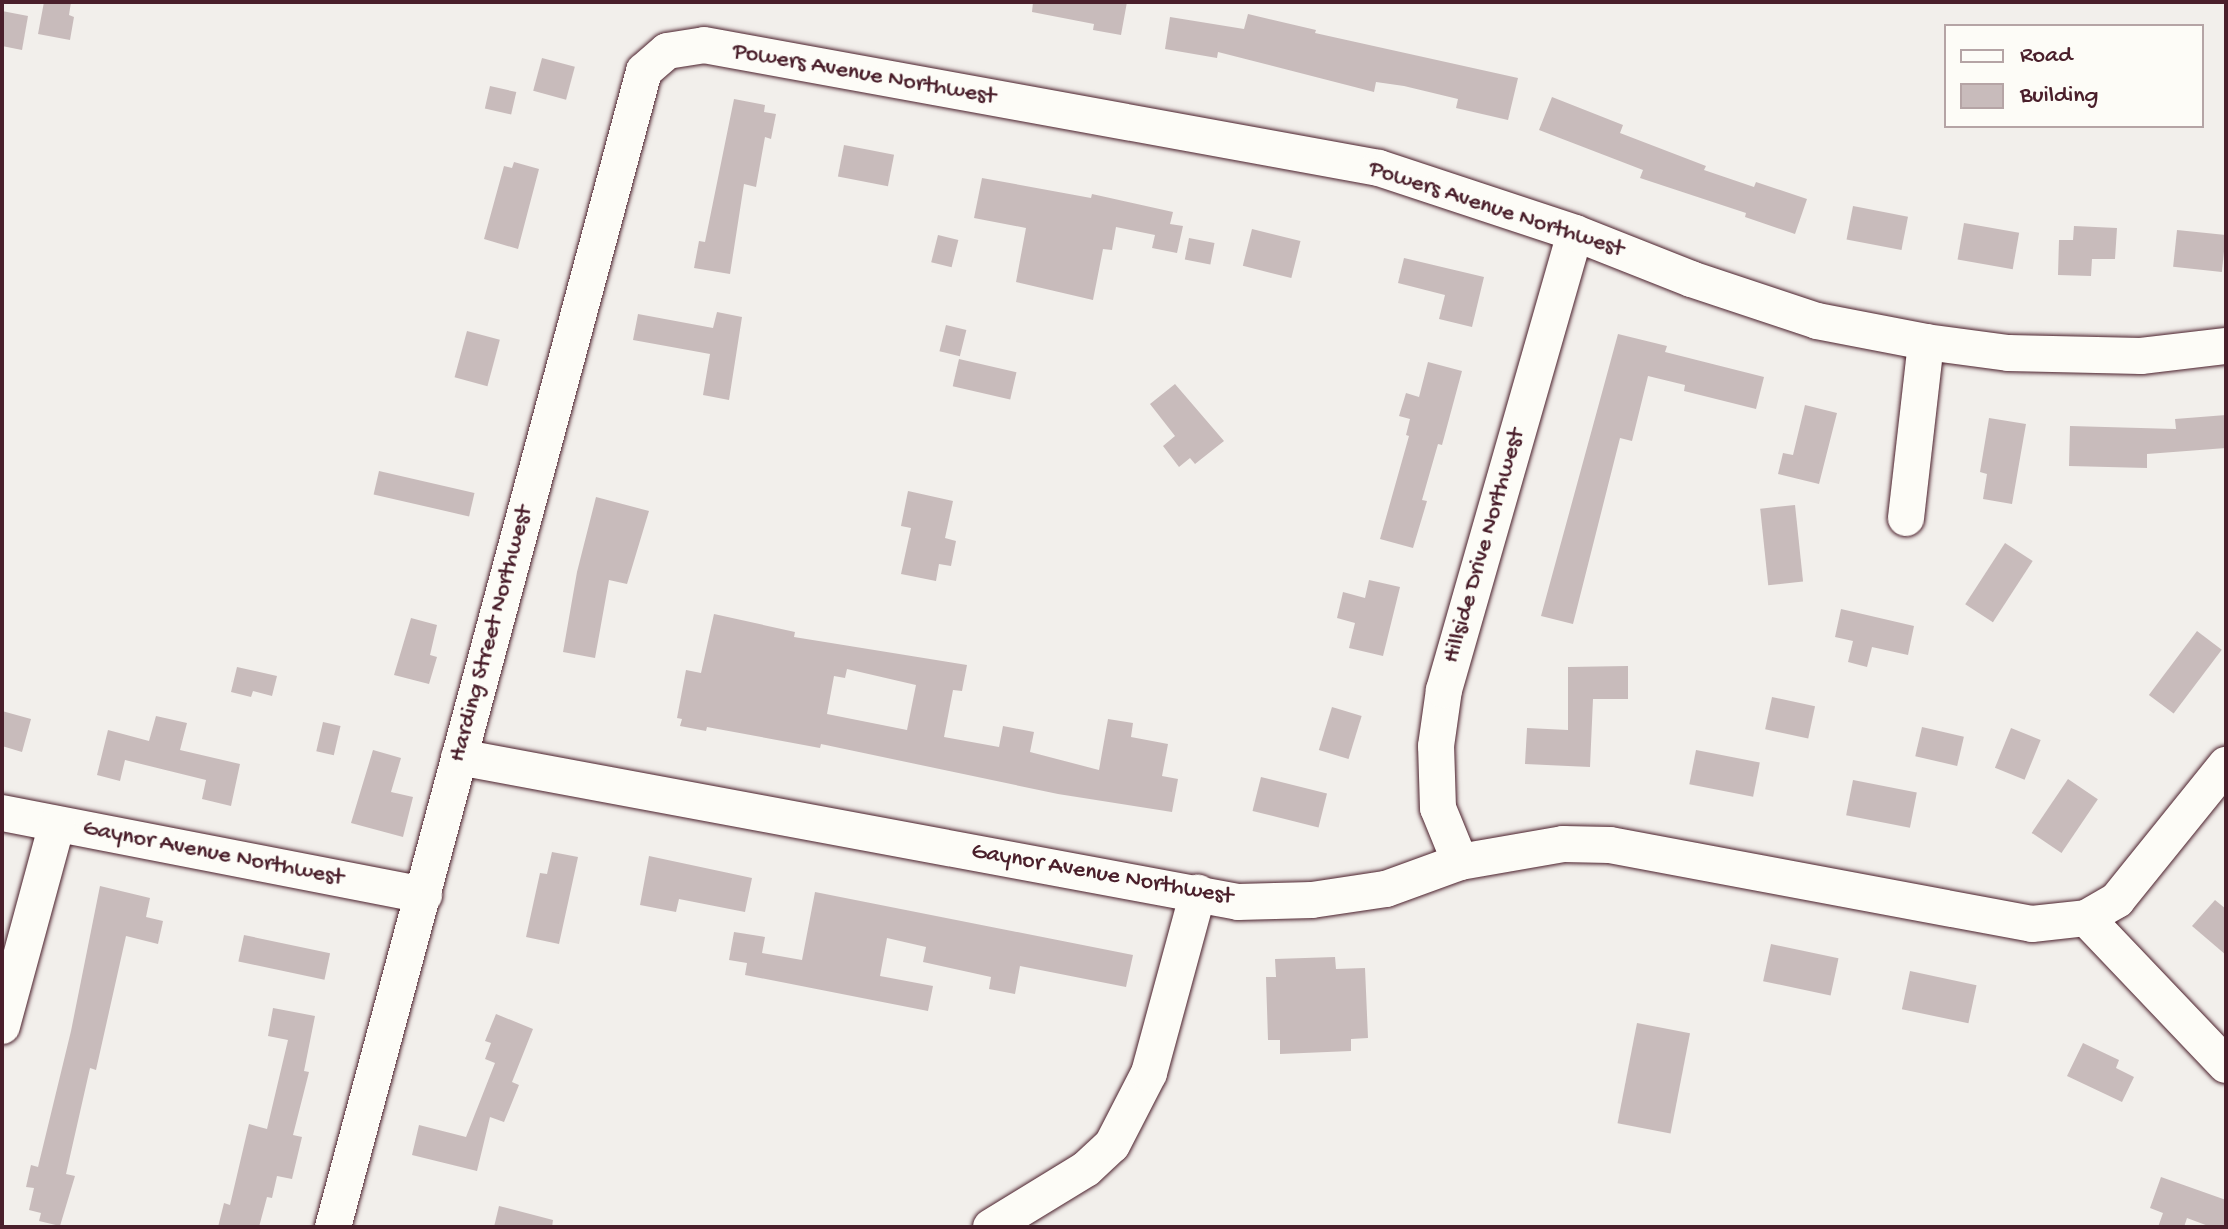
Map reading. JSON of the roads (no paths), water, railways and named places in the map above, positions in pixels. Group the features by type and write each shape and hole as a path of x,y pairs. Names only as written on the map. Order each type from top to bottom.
{"street":[{"name":"Powers Avenue Northwest","path":"667,51 704,45 1379,168 1575,233 1691,279 1817,321 1926,342 2008,353 2141,356 2226,346"},
{"name":"Harding Street Northwest","path":"333,1227 644,71 667,51"},
{"name":"Hillside Drive Northwest","path":"1460,862 1438,808 1436,746 1444,690 1575,233"},
{"path":"1906,518 1926,342"},
{"name":"Gaynor Avenue Northwest","path":"459,757 1238,902 1312,900 1386,889 1460,862 1563,844 1610,845 2032,924 2086,918"},
{"path":"2226,765 2117,900 2086,918 2226,1065"},
{"name":"Gaynor Avenue Northwest","path":"2,813 424,895"},
{"path":"2,1026 57,824"},
{"path":"991,1227 1086,1169 1112,1145 1149,1073 1198,893"}]}
